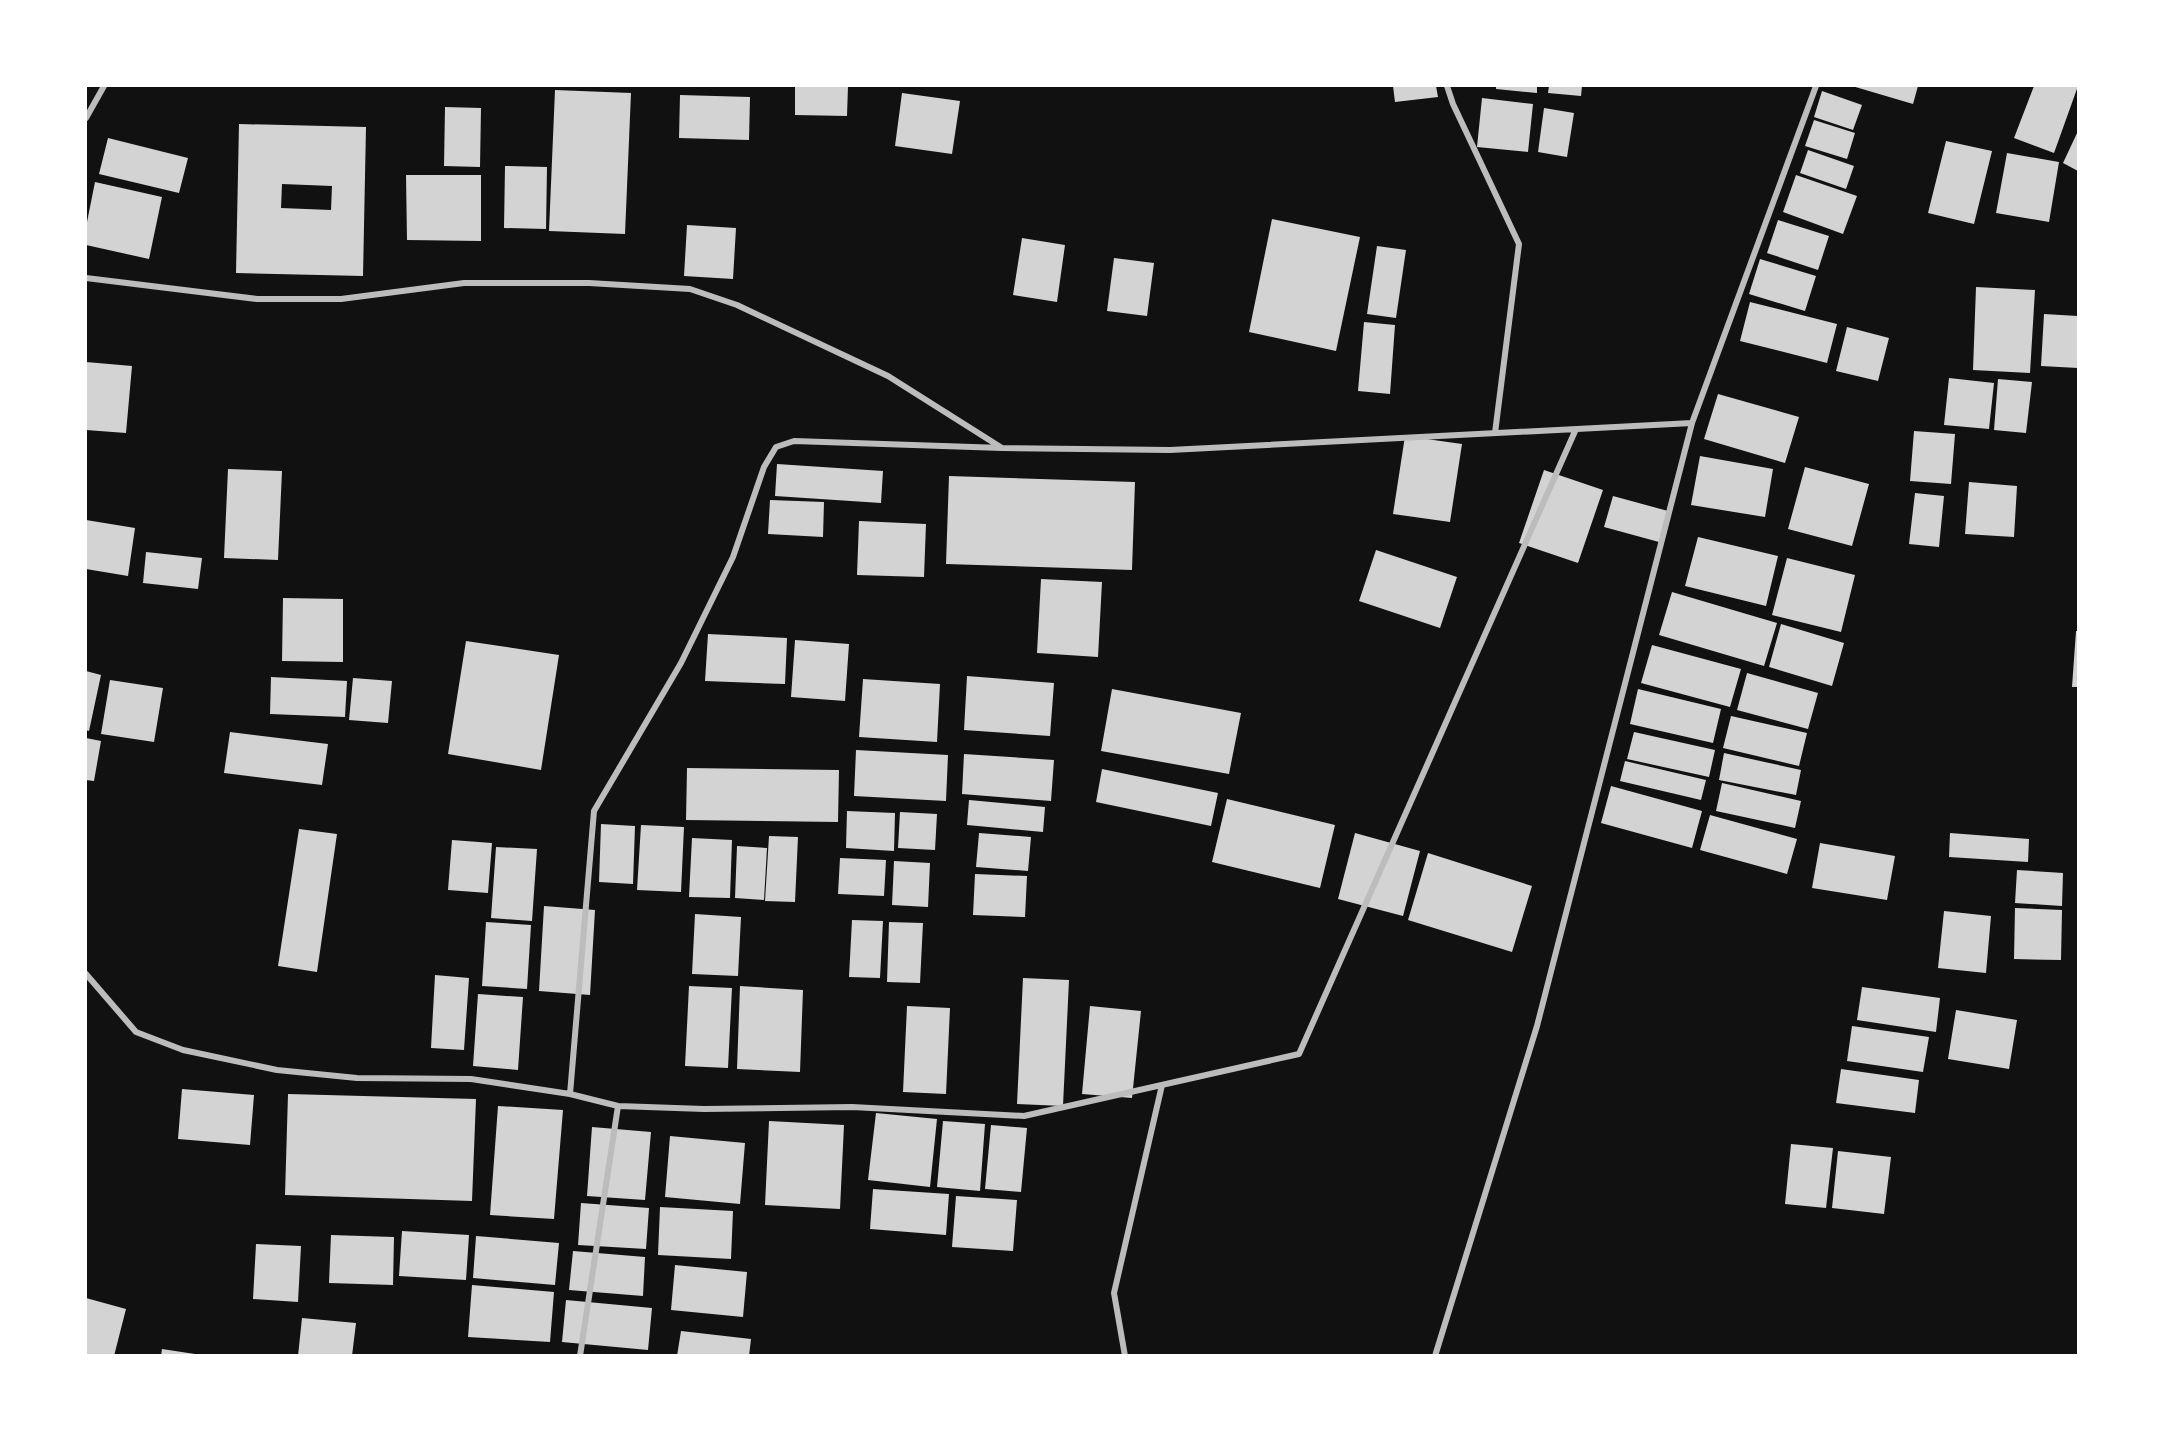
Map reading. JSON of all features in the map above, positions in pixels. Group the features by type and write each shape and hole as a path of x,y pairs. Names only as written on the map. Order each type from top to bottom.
{"street":[{"path":"86,118 104,86"},
{"path":"1447,86 1453,104 1519,243 1495,434"},
{"path":"1435,1356 1537,1026 1692,423 1816,86"},
{"path":"86,278 257,299 341,299 464,283 589,283 690,289 737,305 888,376 1002,448"},
{"path":"570,1094 594,811 681,663 733,557 764,467 776,447 794,441 1002,448 1170,450 1692,423"},
{"path":"86,974 136,1032 183,1050 276,1070 357,1078 471,1079 570,1094 618,1106 704,1109 852,1107 1024,1116 1299,1054 1576,429"},
{"path":"1125,1356 1114,1293 1162,1085"},
{"path":"580,1356 618,1106"}],"building":[{"path":"795,86 848,86 847,116 795,115"},
{"path":"1393,86 1436,86 1438,97 1395,102"},
{"path":"1496,86 1537,86 1537,93 1496,89"},
{"path":"1549,86 1582,86 1581,96 1548,93"},
{"path":"1852,86 1918,86 1913,104"},
{"path":"2034,86 2078,86 2054,153 2014,138"},
{"path":"555,90 631,93 625,234 549,231"},
{"path":"1822,91 1862,105 1853,130 1814,117"},
{"path":"902,93 960,101 952,154 895,146"},
{"path":"680,95 750,97 749,140 679,138"},
{"path":"1482,98 1533,104 1528,152 1477,147"},
{"path":"445,107 481,108 480,167 444,166"},
{"path":"1544,108 1574,113 1567,157 1538,152"},
{"path":"1814,120 1855,133 1847,159 1805,146"},
{"path":"239,124 366,127 363,276 236,273","holes":["282,184 332,186 331,210 281,208"]},
{"path":"2078,131 2078,171 2063,163"},
{"path":"108,138 188,158 179,193 99,174"},
{"path":"1946,141 1992,151 1974,224 1928,213"},
{"path":"1808,150 1854,166 1846,189 1800,173"},
{"path":"2007,153 2059,162 2049,222 1996,213"},
{"path":"505,166 547,167 546,229 504,228"},
{"path":"406,175 481,175 481,241 407,240"},
{"path":"1796,175 1857,196 1843,234 1783,212"},
{"path":"95,182 162,197 149,259 86,245 86,227"},
{"path":"1272,219 1360,237 1336,351 1249,332"},
{"path":"1778,220 1829,236 1818,270 1767,253"},
{"path":"687,225 736,228 733,279 684,276"},
{"path":"1022,238 1065,245 1057,302 1013,295"},
{"path":"1377,246 1406,250 1396,318 1367,314"},
{"path":"1114,258 1154,263 1147,316 1107,311"},
{"path":"1760,259 1816,276 1805,311 1749,294"},
{"path":"1976,287 2035,290 2030,373 1973,370"},
{"path":"1750,302 1837,324 1827,363 1740,341"},
{"path":"2044,314 2078,316 2078,368 2041,366"},
{"path":"1364,322 1395,325 1390,394 1358,391"},
{"path":"1847,327 1889,338 1878,381 1836,371"},
{"path":"86,362 132,366 126,433 86,430"},
{"path":"1949,378 1994,383 1989,429 1944,425"},
{"path":"1998,379 2032,382 2026,433 1994,430"},
{"path":"1718,394 1799,417 1785,463 1704,439"},
{"path":"1914,431 1955,434 1951,484 1910,481"},
{"path":"1405,436 1462,444 1450,522 1393,514"},
{"path":"1700,456 1773,469 1765,517 1691,505"},
{"path":"777,464 883,471 881,503 775,496"},
{"path":"1805,467 1869,484 1852,546 1788,529"},
{"path":"228,469 282,471 278,560 224,558"},
{"path":"1544,470 1603,490 1578,563 1519,543"},
{"path":"949,476 1135,482 1132,570 946,564"},
{"path":"1969,482 2017,486 2014,537 1965,534"},
{"path":"1915,493 1944,496 1939,547 1909,544"},
{"path":"1613,496 1668,511 1659,542 1604,527"},
{"path":"770,500 824,502 823,537 768,534"},
{"path":"86,520 135,528 128,576 86,569"},
{"path":"859,521 926,524 924,577 857,575"},
{"path":"1698,537 1778,556 1766,606 1685,586"},
{"path":"1376,550 1457,577 1440,628 1359,601"},
{"path":"146,552 202,558 198,589 143,583"},
{"path":"1787,558 1855,575 1841,632 1772,615"},
{"path":"1041,579 1102,582 1098,657 1037,653"},
{"path":"1672,592 1777,623 1764,666 1659,635"},
{"path":"283,598 343,599 343,662 282,661"},
{"path":"1781,624 1844,643 1832,686 1769,667"},
{"path":"2076,631 2078,631 2078,687 2072,687"},
{"path":"708,634 787,638 785,684 705,681"},
{"path":"795,640 849,644 845,701 791,697"},
{"path":"466,641 559,655 541,770 448,754"},
{"path":"1652,645 1741,669 1730,707 1641,683"},
{"path":"86,671 101,675 89,731 86,730"},
{"path":"1747,673 1818,693 1808,729 1737,710"},
{"path":"967,676 1054,683 1050,736 964,730"},
{"path":"271,677 347,681 345,717 270,714"},
{"path":"353,678 392,681 388,723 349,720"},
{"path":"863,679 940,684 937,742 859,737"},
{"path":"110,680 163,688 154,742 101,734"},
{"path":"1112,689 1241,713 1229,774 1101,751"},
{"path":"1638,689 1721,709 1713,743 1630,724"},
{"path":"1731,716 1807,733 1799,766 1723,748"},
{"path":"230,732 328,744 322,785 224,773"},
{"path":"1634,732 1715,750 1709,777 1627,759"},
{"path":"86,738 101,741 94,781 86,780"},
{"path":"856,750 948,755 946,801 854,796"},
{"path":"1724,753 1801,770 1796,795 1719,780"},
{"path":"964,754 1054,760 1051,801 962,794"},
{"path":"1625,761 1706,780 1701,800 1620,781"},
{"path":"687,768 839,770 838,822 686,820"},
{"path":"1102,769 1218,793 1211,826 1096,802"},
{"path":"1722,783 1801,801 1795,828 1716,811"},
{"path":"1611,786 1702,811 1692,848 1601,823"},
{"path":"1227,799 1335,825 1320,888 1212,862"},
{"path":"969,800 1045,807 1043,832 967,825"},
{"path":"847,811 895,813 894,851 846,848"},
{"path":"900,812 937,814 935,850 898,848"},
{"path":"1710,815 1797,839 1787,874 1700,850"},
{"path":"601,824 635,826 633,884 599,882"},
{"path":"641,825 684,827 681,892 637,890"},
{"path":"299,829 337,834 317,972 278,966"},
{"path":"979,833 1031,837 1028,871 976,867"},
{"path":"1355,833 1420,851 1403,916 1338,899"},
{"path":"1950,833 2029,839 2028,862 1949,857"},
{"path":"769,836 798,837 795,902 765,901"},
{"path":"692,838 732,840 730,898 689,897"},
{"path":"452,840 492,843 488,893 448,890"},
{"path":"1820,843 1895,856 1887,900 1812,888"},
{"path":"737,846 767,848 764,900 735,898"},
{"path":"496,847 537,849 532,921 491,918"},
{"path":"1428,853 1532,886 1512,952 1408,920"},
{"path":"840,858 886,860 884,896 838,894"},
{"path":"894,861 930,863 928,907 892,905"},
{"path":"2017,870 2063,873 2062,906 2015,903"},
{"path":"975,874 1027,876 1025,917 973,915"},
{"path":"544,906 595,910 590,995 539,991"},
{"path":"2015,908 2062,910 2061,960 2014,959"},
{"path":"1944,911 1991,916 1986,973 1938,968"},
{"path":"695,914 741,917 738,976 692,974"},
{"path":"852,920 883,921 880,978 849,977"},
{"path":"486,922 531,925 527,989 482,986"},
{"path":"889,922 923,923 920,983 887,982"},
{"path":"435,975 469,978 464,1050 431,1048"},
{"path":"1023,978 1069,980 1063,1106 1017,1104"},
{"path":"689,986 732,988 728,1068 685,1066"},
{"path":"740,986 803,990 800,1072 737,1069"},
{"path":"1862,987 1940,998 1936,1032 1857,1020"},
{"path":"478,994 523,997 518,1070 473,1066"},
{"path":"907,1006 950,1008 946,1094 903,1092"},
{"path":"1090,1006 1141,1011 1132,1098 1082,1094"},
{"path":"1956,1010 2017,1020 2009,1069 1948,1059"},
{"path":"1852,1026 1929,1037 1923,1072 1847,1061"},
{"path":"1841,1069 1919,1080 1915,1113 1836,1103"},
{"path":"182,1089 254,1095 250,1145 178,1139"},
{"path":"288,1094 476,1099 472,1201 285,1195"},
{"path":"498,1106 563,1110 554,1219 490,1215"},
{"path":"876,1113 937,1119 930,1187 868,1180"},
{"path":"769,1121 844,1125 840,1209 765,1205"},
{"path":"943,1121 985,1124 980,1191 937,1187"},
{"path":"991,1125 1027,1128 1021,1192 985,1189"},
{"path":"592,1127 651,1132 645,1200 587,1196"},
{"path":"670,1136 745,1143 740,1204 665,1197"},
{"path":"1791,1144 1833,1148 1826,1208 1785,1204"},
{"path":"1838,1151 1891,1157 1884,1214 1832,1208"},
{"path":"873,1189 949,1194 946,1235 870,1229"},
{"path":"956,1196 1017,1200 1013,1251 952,1247"},
{"path":"581,1203 649,1208 646,1249 578,1245"},
{"path":"660,1207 733,1211 731,1259 658,1255"},
{"path":"402,1231 469,1235 466,1280 399,1276"},
{"path":"331,1235 394,1237 393,1285 329,1283"},
{"path":"476,1236 559,1243 555,1285 473,1278"},
{"path":"256,1244 301,1246 298,1302 253,1299"},
{"path":"573,1251 645,1257 643,1296 569,1290"},
{"path":"675,1265 747,1272 743,1317 671,1310"},
{"path":"472,1285 554,1292 550,1342 468,1337"},
{"path":"86,1298 126,1309 114,1356 86,1356"},
{"path":"566,1300 652,1308 648,1350 562,1342"},
{"path":"302,1318 356,1323 352,1356 298,1356"},
{"path":"681,1331 751,1339 749,1356 677,1356"},
{"path":"162,1349 195,1354 195,1356 161,1356"}]}
